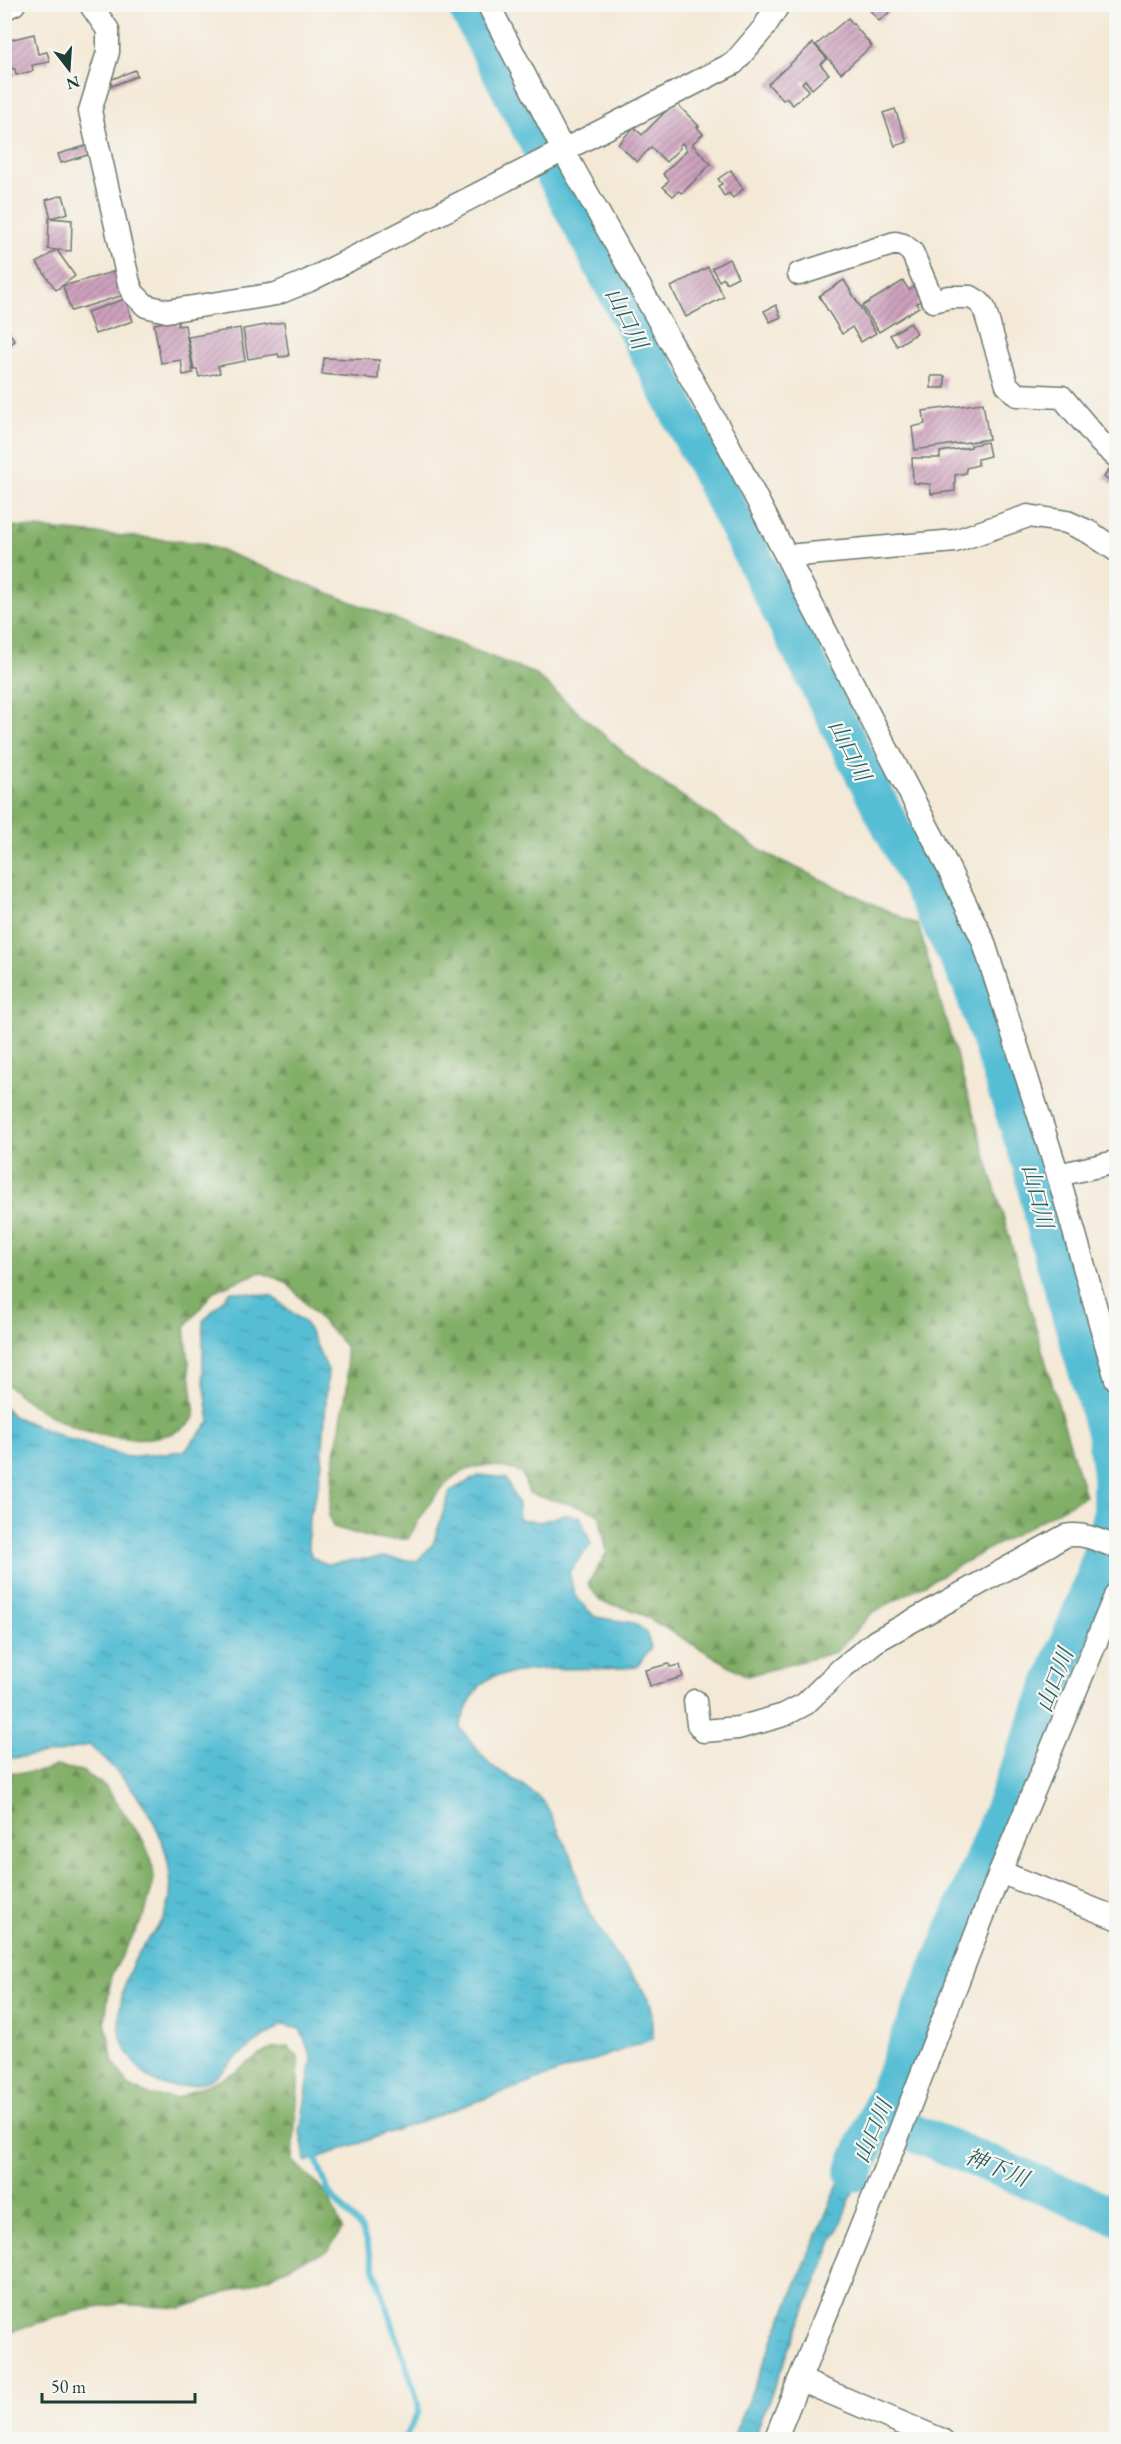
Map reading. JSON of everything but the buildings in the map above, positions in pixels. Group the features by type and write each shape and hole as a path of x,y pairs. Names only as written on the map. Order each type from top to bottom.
{"street":[{"path":"4,9 14,4"},
{"path":"90,4 108,30 108,52 90,111 129,283 133,293 146,306 167,311 276,294 308,282 734,63 763,29 779,4"},
{"path":"488,4 560,152 728,444 932,834 983,940 1058,1175 1116,1379"},
{"path":"799,274 887,244 903,245 912,252 933,301 949,297 970,297 984,309 1007,385 1017,395 1062,397 1100,442 1116,456"},
{"path":"787,556 955,541 1028,516 1068,522 1089,532 1116,550"},
{"path":"1058,1175 1116,1162"},
{"path":"694,1701 698,1724 704,1731 738,1728 784,1715 805,1704 841,1669 876,1641 1065,1536 1084,1535 1116,1547"},
{"path":"775,2439 1000,1872 1116,1594"},
{"path":"1000,1872 1116,1918"},
{"path":"800,2380 942,2439"}],"green space":[{"path":"5,517 12,526 202,543 535,674 641,768 765,853 918,925 1085,1496 872,1613 836,1652 747,1676 638,1612 600,1601 588,1584 607,1552 599,1514 529,1493 522,1473 494,1466 478,1466 465,1471 441,1489 408,1539 374,1539 333,1527 329,1516 335,1454 348,1382 345,1346 286,1282 260,1272 214,1291 185,1327 195,1417 184,1427 169,1434 152,1438 134,1438 97,1434 42,1411 5,1383"},
{"path":"55,1766 82,1771 105,1786 143,1840 152,1861 154,1880 145,1914 111,1976 105,2021 114,2062 128,2085 151,2096 176,2098 234,2073 259,2055 275,2048 288,2047 298,2056 293,2161 328,2195 342,2229 328,2251 298,2262 270,2277 182,2308 119,2304 78,2311 5,2333 5,1772 37,1772"}],"water":[{"path":"231,1291 272,1296 306,1324 328,1370 322,1463 318,1487 309,1516 308,1546 312,1557 326,1564 383,1557 417,1561 433,1544 450,1491 480,1475 506,1478 518,1505 519,1519 540,1522 562,1515 580,1516 591,1544 569,1572 575,1596 595,1617 634,1623 646,1632 651,1647 637,1667 524,1671 492,1677 479,1687 467,1708 460,1728 490,1765 524,1786 545,1803 574,1862 582,1898 613,1952 639,1983 651,2004 653,2039 306,2162 300,2132 312,2059 300,2029 282,2025 251,2046 213,2078 201,2083 174,2087 157,2083 150,2078 123,2044 119,2023 126,1982 138,1954 165,1916 170,1895 170,1874 165,1849 150,1815 129,1785 89,1745 55,1753 5,1759 5,1407 13,1416 66,1438 127,1457 184,1451 210,1422 203,1375 203,1321"},
{"path":"864,2122 879,2128 753,2439 732,2439"}],"waterway":[{"name":"山口川","path":"465,4 648,352 971,983 1031,1164 1049,1242 1106,1435 1111,1476 1111,1516 1094,1579 968,1898 854,2172"},
{"name":"神下川","path":"877,2118 1116,2216"},
{"path":"313,2151 329,2193 362,2230 418,2402 419,2412 403,2440"}]}
